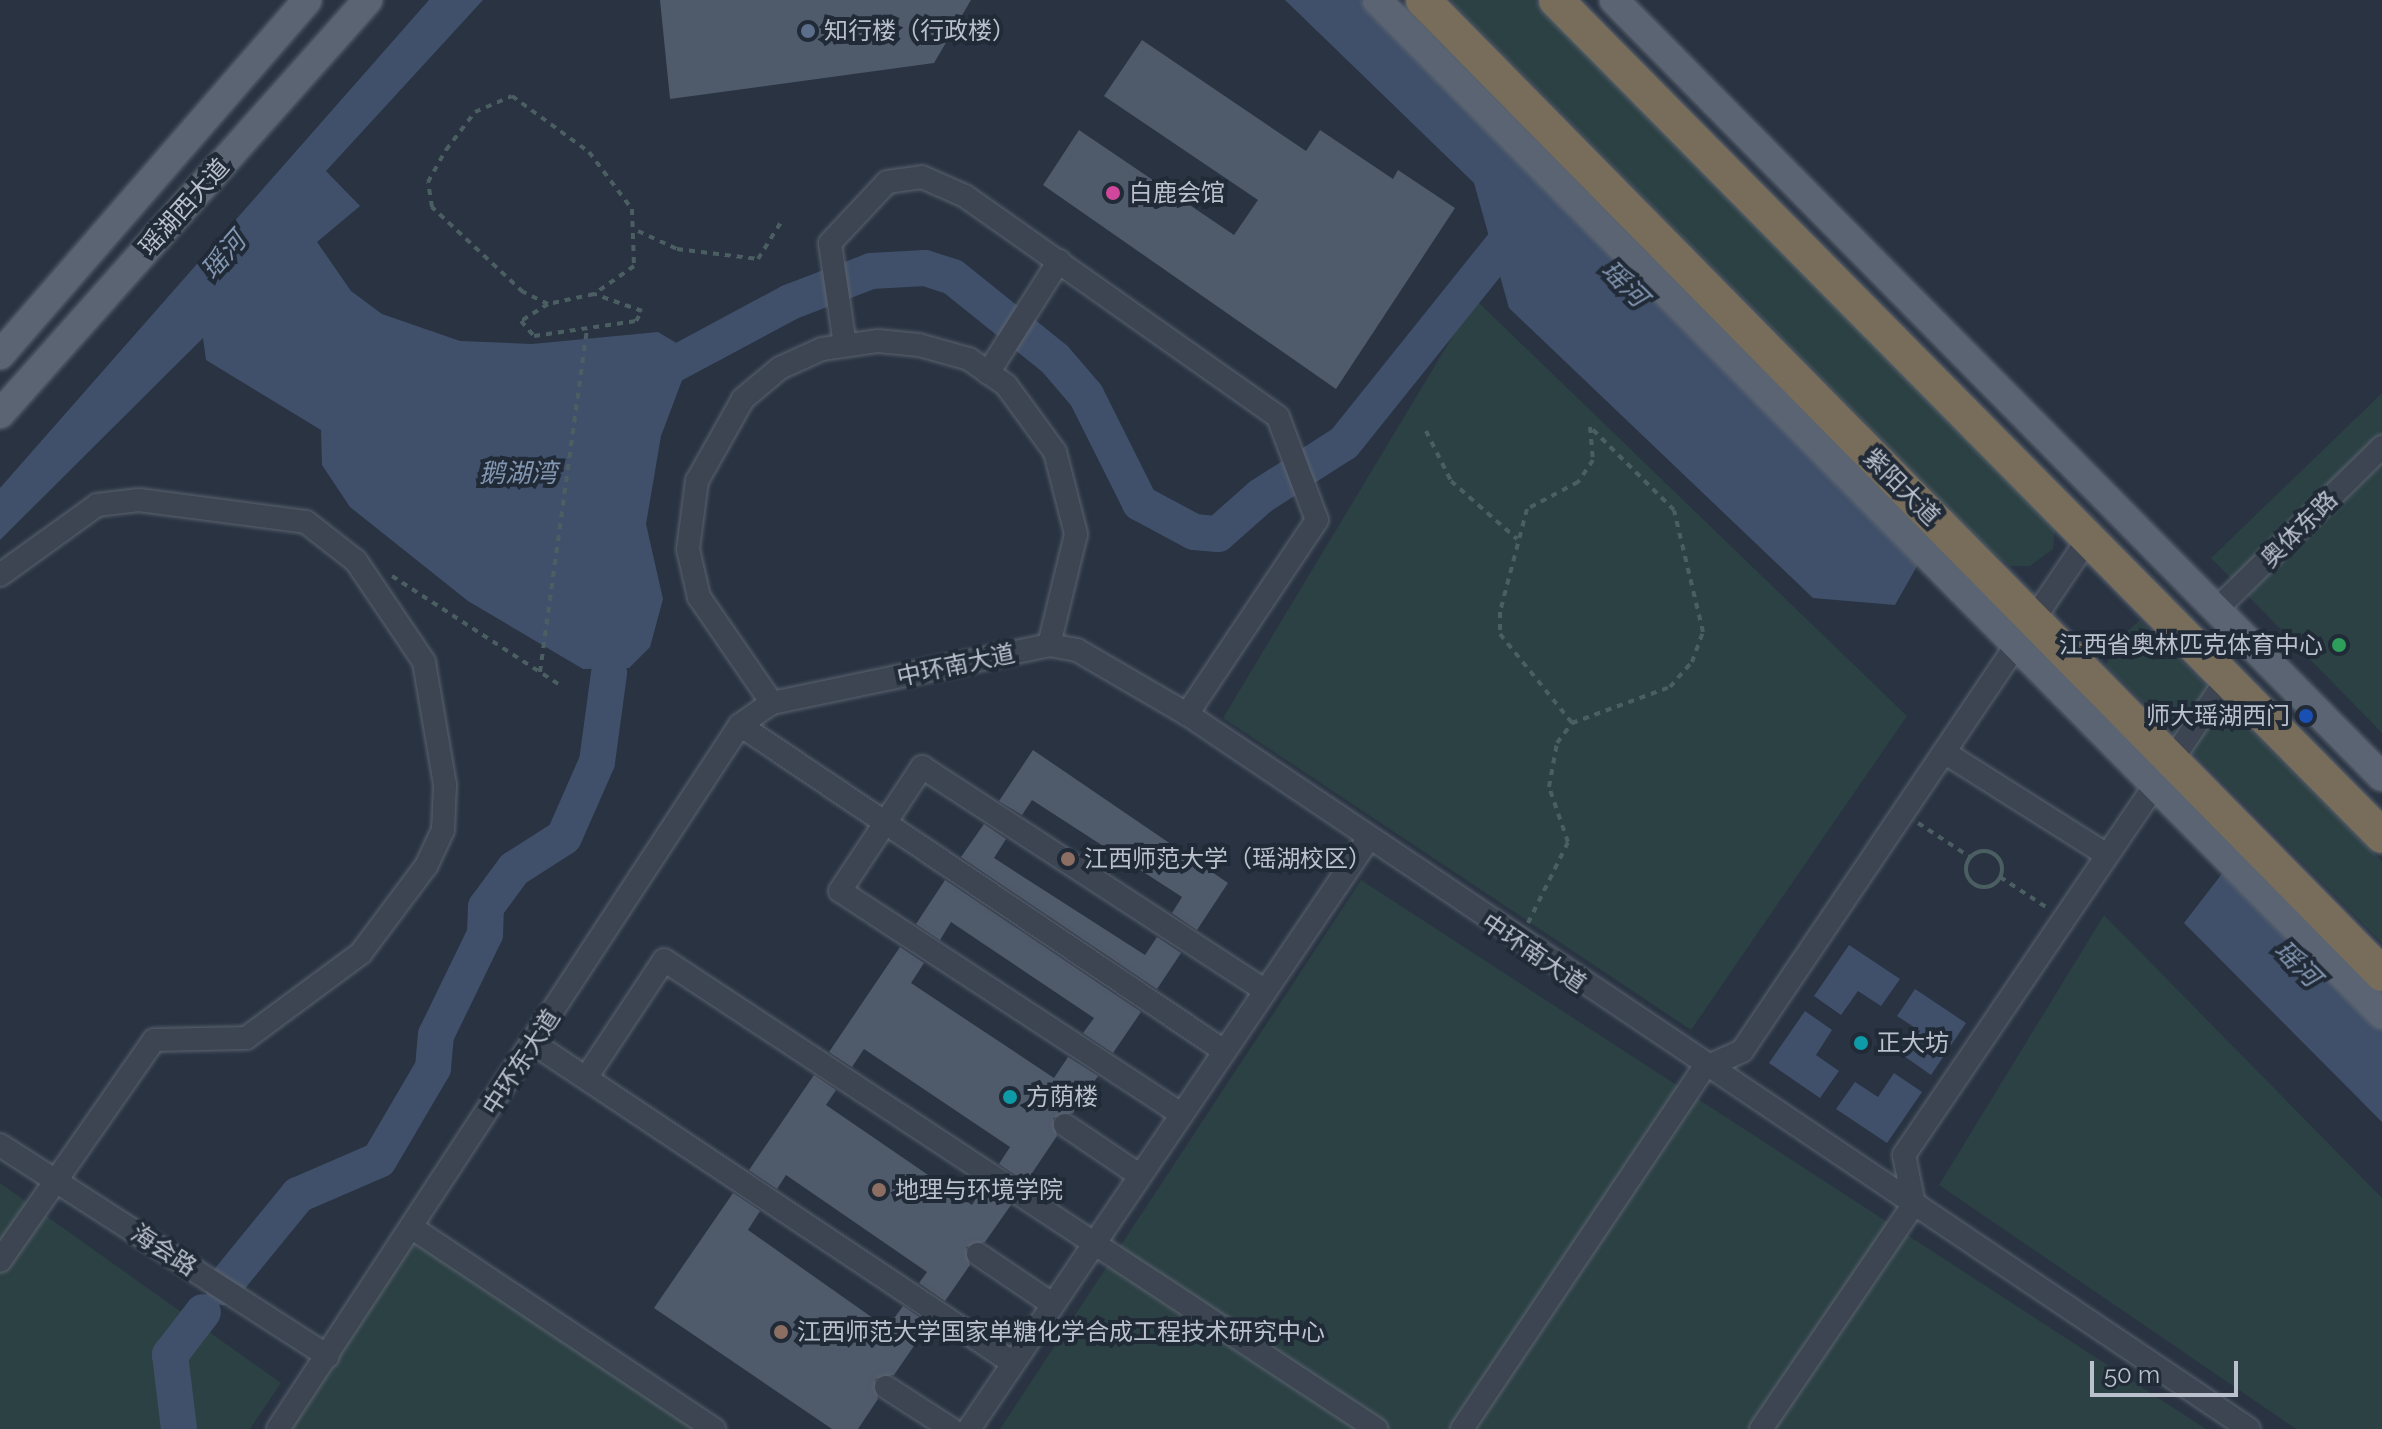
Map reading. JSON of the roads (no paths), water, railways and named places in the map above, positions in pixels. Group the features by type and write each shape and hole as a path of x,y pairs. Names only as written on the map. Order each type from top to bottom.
{"highway":[{"name":"紫阳大道","path":"1423,0 2025,633 2164,773 2382,974"},
{"path":"1556,0 2382,836"}],"main road":[{"name":"瑶湖西大道","path":"0,355 307,0"},
{"name":"瑶湖西大道","path":"0,414 368,0"},
{"path":"1377,0 2025,633"},
{"path":"1614,0 2382,777"},
{"path":"2164,773 2382,1014"}],"street":[{"path":"845,345 830,243 865,200 887,182 922,177 965,196 1278,417 1304,477 1317,520 1187,714"},
{"path":"988,373 1059,261"},
{"path":"772,703 699,597 688,549 697,481 743,399 780,368 845,345 919,345 988,373 1055,452 1076,534 1049,645"},
{"name":"奥体东路","path":"2216,610 2382,447"},
{"path":"0,575 97,505 139,500 306,522 356,561 424,662 437,709 443,830 426,866 361,953 287,1013 246,1038 154,1040 0,1261"},
{"path":"1462,1429 1704,1068 1742,1051 2088,539"},
{"name":"中环南大道","path":"772,703 1049,645 1077,650 1187,714 1518,943 2249,1429"},
{"path":"1761,1429 1914,1204 1904,1155 2227,679"},
{"name":"中环东大道","path":"278,1429 414,1229 740,725 772,703"},
{"path":"740,725 1224,1051"},
{"path":"1944,752 2107,855"},
{"path":"1181,1114 840,891 922,767 1265,991"},
{"path":"969,1429 1367,841"},
{"path":"586,1078 664,960 1091,1246 1376,1429"},
{"path":"533,1043 1013,1363"},
{"path":"1065,1125 1139,1175"},
{"name":"海会路","path":"0,1145 328,1356"},
{"path":"414,1229 714,1429"},
{"path":"978,1254 1052,1304"},
{"path":"886,1387 951,1429"}],"water":[{"name":"鹅湖湾","path":"429,0 483,0 326,171 360,206 317,242 351,291 382,314 460,341 532,344 658,332 678,344 687,367 661,436 646,524 663,599 650,647 629,668 583,669 468,601 350,507 322,465 321,430 206,360 203,338 0,540 0,488"},
{"name":"瑶河","path":"1285,0 1361,0 1921,559 1895,605 1813,598 1509,308 1474,183"},
{"name":"瑶河","path":"2228,866 2382,1022 2382,1122 2184,923"},
{"path":"1849,945 1900,979 1881,1006 1858,991 1841,1015 1814,996"},
{"path":"1915,989 1966,1023 1931,1075 1904,1056 1920,1031 1897,1016"},
{"path":"1805,1011 1832,1030 1816,1055 1839,1071 1820,1098 1769,1063"},
{"path":"1894,1073 1922,1092 1887,1143 1836,1109 1855,1082 1878,1097"}],"waterway":[{"path":"641,382 790,302 871,271 925,268 953,277 1055,359 1086,395 1140,503 1194,532 1218,534 1261,496 1344,443 1521,222"},
{"path":"223,1287 298,1195 379,1160 433,1068 436,1035 485,934 486,907 514,869 564,837 597,762 609,673"},
{"path":"179,1429 170,1355 203,1312"}],"place":[{"name":"知行楼（行政楼）","path":"808,31"},
{"name":"白鹿会馆","path":"1113,193"},
{"name":"江西省奥林匹克体育中心","path":"2339,645"},
{"name":"师大瑶湖西门","path":"2306,716"},
{"name":"江西师范大学（瑶湖校区）","path":"1068,859"},
{"name":"正大坊","path":"1861,1043"},
{"name":"方荫楼","path":"1010,1097"},
{"name":"地理与环境学院","path":"879,1190"},
{"name":"江西师范大学国家单糖化学合成工程技术研究中心","path":"781,1332"}]}
